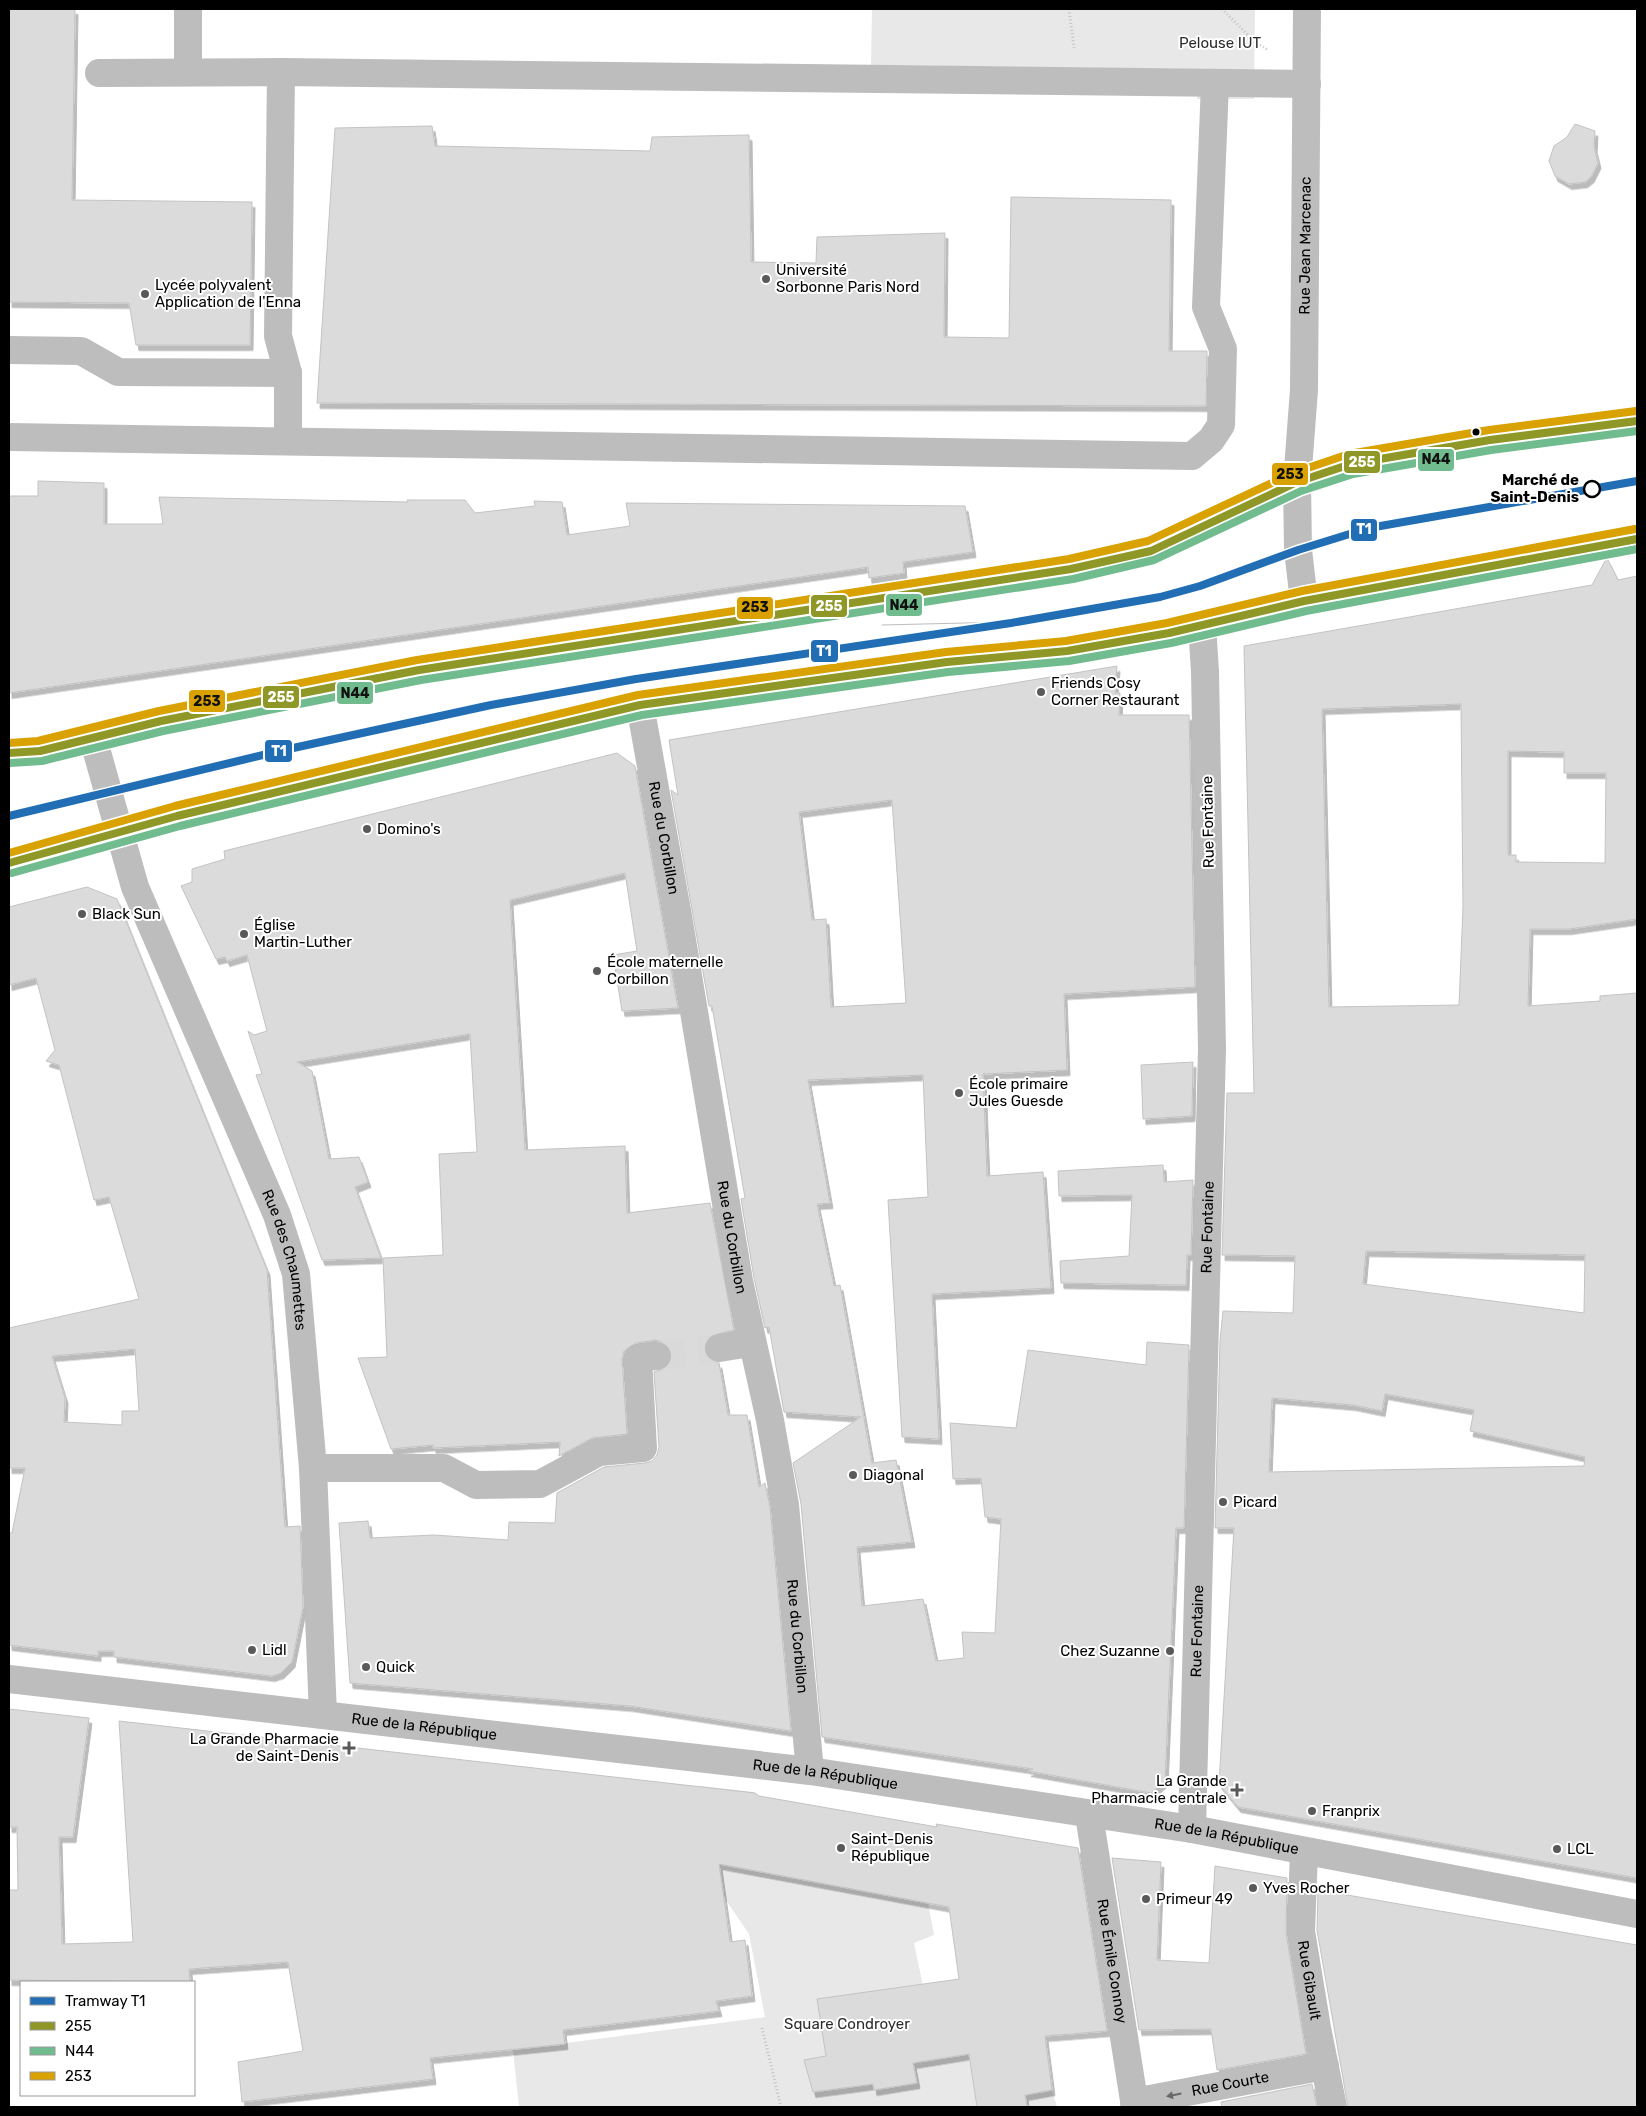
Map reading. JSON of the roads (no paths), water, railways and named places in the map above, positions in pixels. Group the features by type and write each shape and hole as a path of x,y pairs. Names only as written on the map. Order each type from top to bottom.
{"street":[{"path":"188,9 188,72"},
{"name":"Rue Jean Marcenac","path":"1304,601 1298,550 1297,482 1304,390 1308,9"},
{"path":"281,72 278,336 288,373 288,441"},
{"path":"98,73 281,72 1215,83 1307,79"},
{"path":"9,437 1192,456 1211,440 1220,425 1223,349 1206,308 1215,83"},
{"path":"9,350 81,351 118,372 288,373"},
{"path":"9,753 40,751 161,721 419,670 1071,569 1151,551 1297,482 1351,464 1490,440 1637,421"},
{"path":"9,863 119,834 177,816 640,705 947,662 1067,651 1304,601 1637,539"},
{"name":"Rue Fontaine","path":"1192,1829 1212,1049 1205,672 1202,624"},
{"name":"Rue du Corbillon","path":"640,705 751,1343 770,1420 784,1505 810,1771"},
{"name":"Rue des Chaumettes","path":"93,738 135,887 277,1215 296,1274 313,1468 323,1715"},
{"path":"719,1348 751,1343"},
{"path":"313,1468 444,1468 476,1485 540,1484 575,1453 643,1448 638,1358 657,1356"},
{"name":"Rue de la République","path":"9,1680 810,1771 1089,1815 1192,1829 1304,1852 1637,1914"},
{"name":"Rue Émile Connoy","path":"1089,1815 1134,2105"},
{"name":"Rue Gibault","path":"1304,1852 1301,1931 1333,2107"},
{"name":"Rue Courte","path":"1134,2105 1325,2066"}],"tunnel":[{"path":"657,1356 719,1348"}],"tram line":[{"name":"T1","path":"9,816 284,750 491,705 636,679 1011,623 1160,597 1200,586 1298,550 1369,528 1637,481"},
{"path":"882,625 1007,622"}],"place":[{"name":"Université Sorbonne Paris Nord","path":"766,279"},
{"name":"Lycée polyvalent Application de l'Enna","path":"145,294"},
{"name":"Marché de Saint-Denis","path":"1592,489"},
{"name":"Friends Cosy Corner Restaurant","path":"1041,692"},
{"name":"Domino's","path":"367,829"},
{"name":"Black Sun","path":"82,914"},
{"name":"Église Martin-Luther","path":"244,934"},
{"name":"École maternelle Corbillon","path":"597,971"},
{"name":"École primaire Jules Guesde","path":"959,1093"},
{"name":"Diagonal","path":"853,1475"},
{"name":"Picard","path":"1223,1502"},
{"name":"Lidl","path":"252,1650"},
{"name":"Chez Suzanne","path":"1170,1651"},
{"name":"Quick","path":"366,1667"},
{"name":"La Grande Pharmacie de Saint-Denis","path":"349,1748"},
{"name":"La Grande Pharmacie centrale","path":"1237,1790"},
{"name":"Franprix","path":"1312,1811"},
{"name":"Saint-Denis République","path":"841,1848"},
{"name":"LCL","path":"1557,1849"},
{"name":"Yves Rocher","path":"1253,1888"},
{"name":"Primeur 49","path":"1146,1899"}],"park label":[{"name":"Pelouse IUT","path":"1220,43"},
{"name":"Square Condroyer","path":"847,2024"}]}
